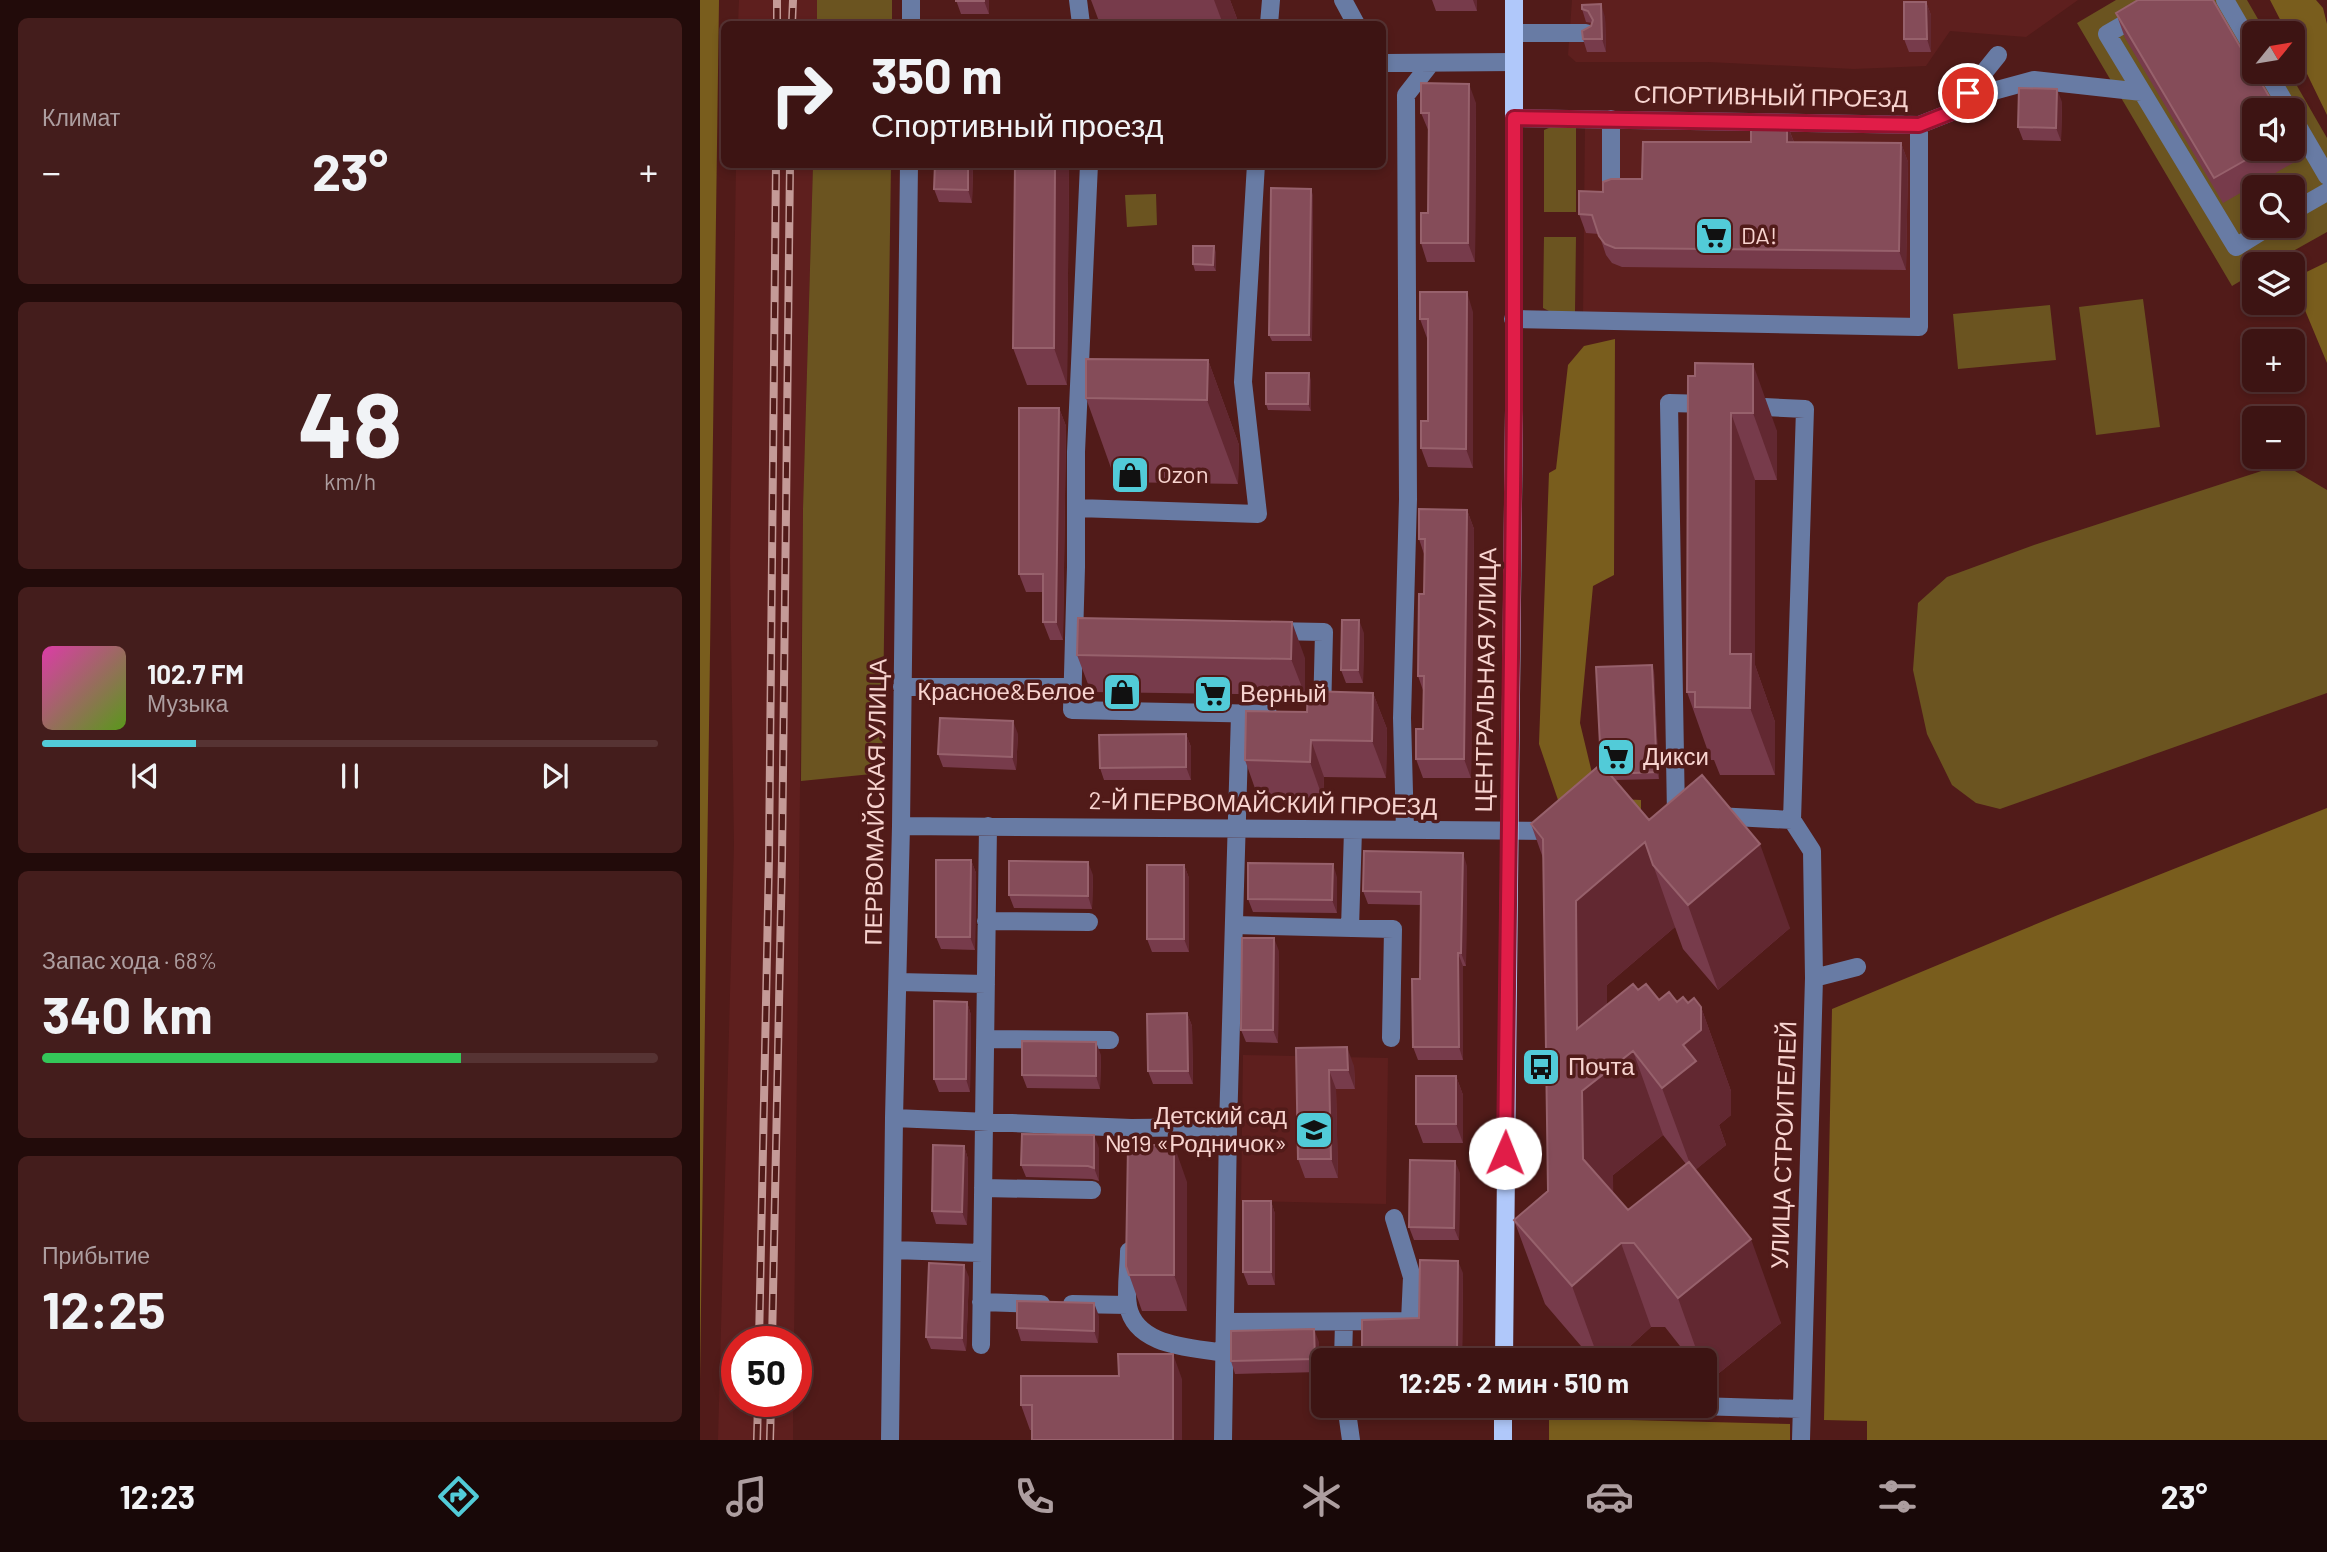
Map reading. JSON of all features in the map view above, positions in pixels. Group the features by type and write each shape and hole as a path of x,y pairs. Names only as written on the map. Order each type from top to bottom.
{"main road":[{"name":"ЦЕНТРАЛЬНАЯ УЛИЦА","path":"1504,1348 1514,410 1514,0"},
{"path":"1503,1418 1503,1440"}],"street":[{"path":"911,0 911,21"},
{"path":"1078,0 1081,21"},
{"path":"1269,21 1271,0"},
{"path":"1343,0 1354,21"},
{"path":"2166,0 2107,34 2236,247 2251,238"},
{"path":"2225,0 2242,29"},
{"path":"1514,33 1587,33"},
{"name":"СПОРТИВНЫЙ ПРОЕЗД","path":"1514,118 1919,125 1952,112 1998,55"},
{"path":"1386,63 1514,62"},
{"path":"1405,830 1402,718 1408,499 1406,95 1431,63"},
{"path":"1952,112 1986,93 2034,80 2142,92"},
{"path":"1611,119 1611,190"},
{"path":"1513,319 1919,327 1919,125"},
{"path":"2305,138 2327,176"},
{"name":"ПЕРВОМАЙСКАЯ УЛИЦА","path":"890,1440 909,168"},
{"path":"1089,168 1076,452 1082,626 1072,687 1072,710 1281,715"},
{"path":"1077,508 1258,514 1243,382 1256,168"},
{"path":"2305,205 2327,192"},
{"path":"1669,403 1805,409 1792,820 1683,817 1669,403"},
{"path":"1257,631 1324,632 1322,715 1309,715"},
{"path":"902,687 1072,687"},
{"path":"1223,1440 1228,1127 1240,714"},
{"name":"УЛИЦА СТРОИТЕЛЕЙ","path":"1792,820 1812,851 1814,978 1801,1440"},
{"name":"2-Й ПЕРВОМАЙСКИЙ ПРОЕЗД","path":"901,825 1568,831"},
{"path":"981,1345 988,826"},
{"path":"1350,928 1353,830"},
{"path":"986,921 1089,922"},
{"path":"1234,925 1393,929 1391,1038"},
{"path":"1814,978 1857,967"},
{"path":"898,982 986,984"},
{"path":"985,1039 1110,1041"},
{"path":"894,1118 984,1121 1131,1135 1228,1127"},
{"path":"983,1188 1092,1190"},
{"path":"1225,1322 1410,1321 1412,1277 1394,1218"},
{"path":"1129,1237 1128,1305 1135,1324 1163,1342 1224,1353"},
{"path":"893,1250 982,1254"},
{"path":"981,1303 1128,1305"},
{"path":"1343,1348 1344,1322"},
{"path":"1717,1407 1801,1409"},
{"path":"1348,1418 1351,1440"}],"shaded area":[{"path":"700,0 719,0 700,1380"},
{"path":"739,0 817,0 817,21 738,21"},
{"path":"817,0 892,0 892,21 817,21"},
{"path":"1572,0 2078,0 2026,37 1950,31 1926,66 1854,69 1708,62 1576,62 1568,55"},
{"path":"2116,0 2247,0 2259,21 2242,21 2242,84 2296,84 2304,98 2242,98 2242,161 2305,161 2305,100 2327,138 2327,232 2291,252 2242,252 2242,280 2232,286 2077,23"},
{"path":"2270,0 2316,0 2323,8 2327,24 2327,115 2305,70 2305,21 2281,21"},
{"path":"1585,122 1914,132 1912,318 1583,318"},
{"path":"1551,127 1576,127 1576,212 1544,212 1544,130"},
{"path":"736,168 813,168 803,509 794,1326 721,1326 734,845 730,558"},
{"path":"813,168 891,168 882,773 801,781 803,509"},
{"path":"1156,194 1157,225 1127,227 1125,195"},
{"path":"1544,237 1576,237 1575,312 1549,311 1543,308"},
{"path":"2327,262 2327,363 2305,310 2305,273"},
{"path":"2143,299 2160,427 2096,435 2079,307"},
{"path":"2050,305 2056,360 1958,369 1953,314"},
{"path":"1615,339 1614,575 1593,586 1580,723 1598,798 1641,800 1641,823 1593,820 1558,800 1539,744 1549,473 1556,469 1568,365 1584,346"},
{"path":"2268,469 2291,469 2327,490 2327,693 2000,809 1976,803 1952,785 1927,734 1913,670 1918,603 1947,577 2034,545"},
{"path":"2327,808 2327,1440 1867,1440 1867,1421 1824,1420 1832,1009"},
{"name":"Детский сад №19 «Родничок»","path":"1243,1055 1388,1058 1386,1204 1241,1201"},
{"path":"721,1328 721,1417 793,1417 793,1440 718,1440"},
{"path":"1549,1418 1790,1424 1790,1440 1549,1440"}],"building":[{"path":"2138,0 2213,0 2242,50 2242,84 2262,84 2270,98 2242,98 2244,161 2214,178 2116,13"},
{"path":"1904,2 1926,2 1927,39 1904,39"},
{"path":"1601,4 1602,39 1583,39 1582,31 1591,26 1593,20 1588,11 1582,9 1582,5"},
{"path":"1421,83 1469,84 1468,243 1421,243 1421,213 1428,213 1429,113 1421,113"},
{"path":"2019,88 2057,89 2056,128 2018,127"},
{"path":"1751,124 1787,124 1787,142 1901,143 1899,251 1615,248 1605,244 1599,236 1592,215 1579,214 1579,191 1603,192 1603,182 1611,179 1642,179 1643,142 1751,142"},
{"path":"935,168 968,168 968,190 934,189"},
{"path":"1015,168 1055,168 1054,348 1013,348"},
{"path":"1271,188 1311,189 1309,335 1269,335"},
{"path":"1193,246 1214,246 1213,265 1193,264"},
{"path":"1420,292 1467,292 1466,449 1421,448 1421,421 1428,421 1428,319 1420,319"},
{"path":"1086,359 1208,360 1207,400 1086,398"},
{"path":"1695,363 1753,364 1753,413 1731,413 1730,654 1751,654 1750,708 1695,707 1695,692 1687,692 1688,376 1695,376"},
{"path":"1266,373 1309,373 1308,404 1266,404"},
{"path":"1019,408 1059,408 1056,622 1043,622 1043,574 1019,574"},
{"path":"1419,509 1467,510 1464,759 1416,759 1416,729 1423,729 1424,676 1418,676 1419,594 1424,594 1425,539 1419,539"},
{"path":"1078,618 1292,622 1291,659 1077,655"},
{"path":"1342,620 1359,620 1358,670 1341,670"},
{"path":"1652,665 1657,772 1610,774 1601,764 1596,667"},
{"path":"1308,691 1373,693 1372,741 1311,740 1310,762 1245,760 1246,711 1307,712"},
{"path":"940,718 1013,721 1012,757 938,754"},
{"path":"1186,734 1186,767 1100,768 1099,735"},
{"path":"1601,764 1649,820 1702,775 1760,844 1688,905 1653,865 1645,842 1576,901 1577,1029 1633,984 1638,990 1646,984 1659,1000 1669,992 1677,1002 1683,997 1688,1003 1694,998 1701,1007 1701,1030 1683,1045 1696,1061 1662,1088 1633,1051 1582,1091 1583,1159 1628,1210 1689,1162 1751,1239 1678,1298 1634,1243 1621,1243 1572,1286 1514,1220 1548,1191 1543,839 1531,824"},
{"path":"1364,851 1463,853 1461,953 1458,953 1459,1047 1413,1047 1412,979 1420,979 1421,892 1363,891"},
{"path":"936,860 971,860 970,937 936,937"},
{"path":"1009,861 1088,862 1088,896 1009,895"},
{"path":"1248,863 1333,864 1332,900 1248,899"},
{"path":"1147,865 1184,865 1184,939 1147,939"},
{"path":"1242,938 1274,938 1273,1030 1241,1030"},
{"path":"934,1001 967,1002 966,1079 934,1079"},
{"path":"1187,1013 1188,1071 1148,1071 1147,1014"},
{"path":"1022,1041 1096,1042 1096,1076 1022,1075"},
{"path":"1347,1047 1348,1070 1329,1070 1331,1159 1298,1159 1296,1048"},
{"path":"1416,1076 1456,1076 1456,1124 1416,1124"},
{"path":"1022,1134 1094,1135 1094,1168 1021,1165"},
{"path":"933,1145 964,1146 962,1212 932,1211"},
{"path":"1128,1145 1174,1145 1174,1275 1129,1275 1126,1266"},
{"path":"1410,1160 1455,1161 1454,1228 1409,1227"},
{"path":"1243,1201 1271,1201 1271,1272 1243,1272"},
{"path":"1420,1260 1458,1261 1457,1348 1362,1348 1362,1320 1419,1318"},
{"path":"929,1263 964,1265 962,1338 926,1337"},
{"path":"1017,1301 1094,1303 1094,1331 1017,1328"},
{"path":"1314,1329 1315,1348 1311,1348 1311,1359 1231,1361 1231,1331"},
{"path":"1118,1354 1173,1354 1173,1440 1032,1440 1032,1405 1021,1405 1021,1376 1119,1376"}],"railway":[{"path":"777,0 777,21"},
{"path":"792,21 793,0"},
{"path":"759,1326 769,858 776,168"},
{"path":"772,1326 782,858 790,168"},
{"path":"757,1440 758,1417"},
{"path":"770,1440 771,1417"}],"place":[{"name":"DA!","path":"1714,236"},
{"name":"Ozon","path":"1130,475"},
{"name":"Красное&Белое","path":"1122,692"},
{"name":"Верный","path":"1213,694"},
{"name":"Дикси","path":"1616,757"},
{"name":"Почта","path":"1541,1067"},
{"name":"Детский сад №19 «Родничок»","path":"1314,1130"}],"route":[{"path":"1505,1153 1514,410 1514,118 1919,125 1952,112 1968,93"}]}
